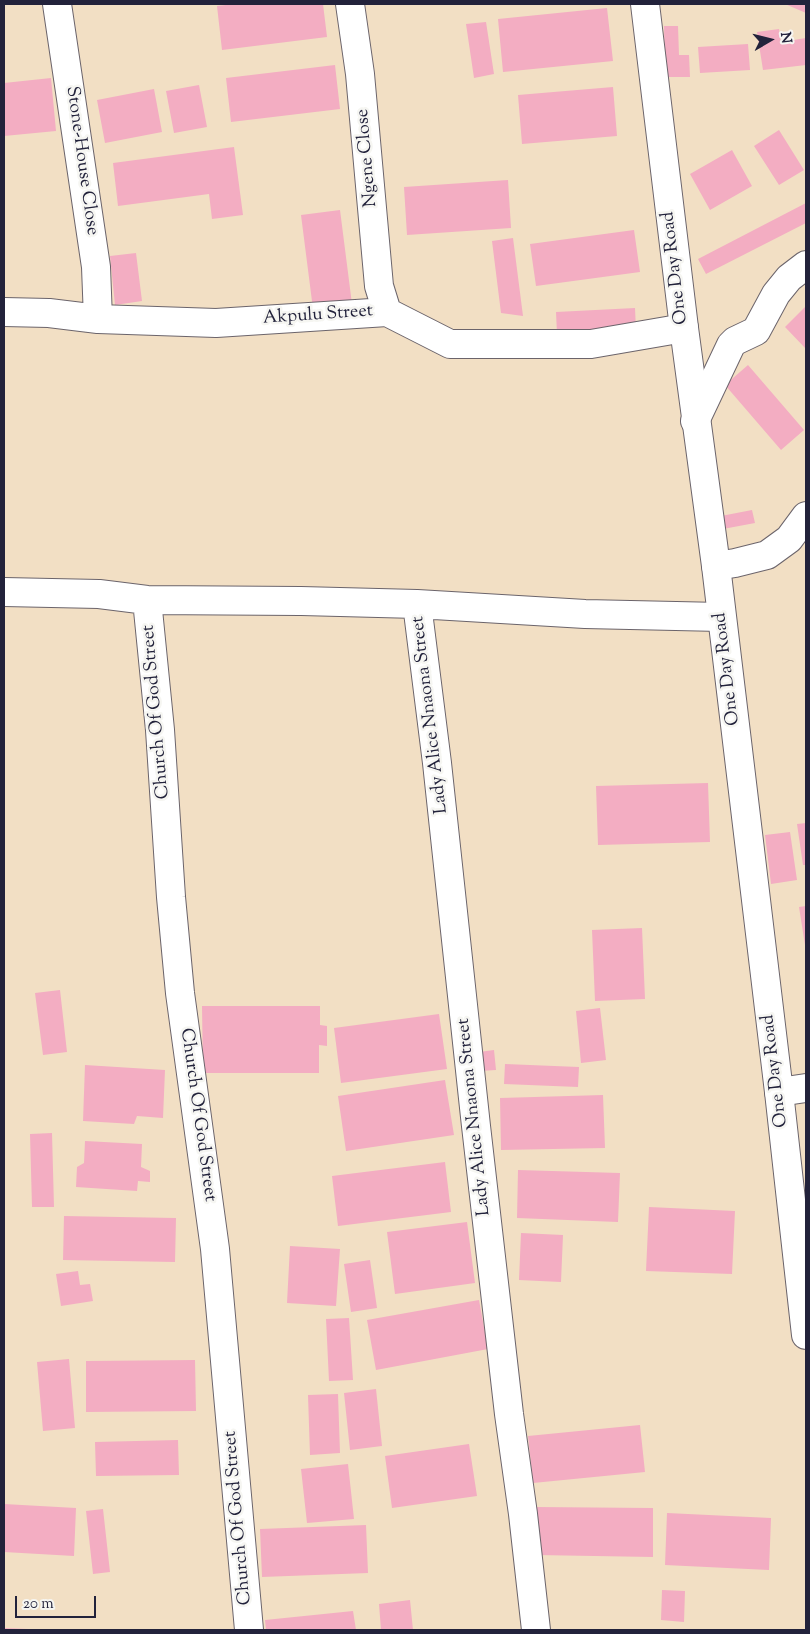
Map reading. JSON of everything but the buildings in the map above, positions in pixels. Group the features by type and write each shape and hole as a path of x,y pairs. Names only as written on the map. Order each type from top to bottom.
{"street":[{"name":"Stone-House Close","path":"58,4 96,267 98,319"},
{"name":"Ngene Close","path":"350,4 360,74 379,286 387,312"},
{"name":"One Day Road","path":"646,4 695,421 716,566 806,1335"},
{"path":"695,421 731,345 735,341 756,331 776,294 789,278 806,265"},
{"name":"Akpulu Street","path":"4,312 49,313 98,319 216,323 387,312 450,344 591,344 684,328"},
{"path":"716,566 767,555 789,539 806,516"},
{"path":"4,592 99,594 147,600 417,604 584,614 721,617"},
{"name":"Church Of God Street","path":"147,600 160,730 171,897 180,993 215,1249 249,1630"},
{"name":"Lady Alice Nnaona Street","path":"417,604 437,763 509,1414 536,1630"},
{"path":"779,1092 806,1088"}]}
